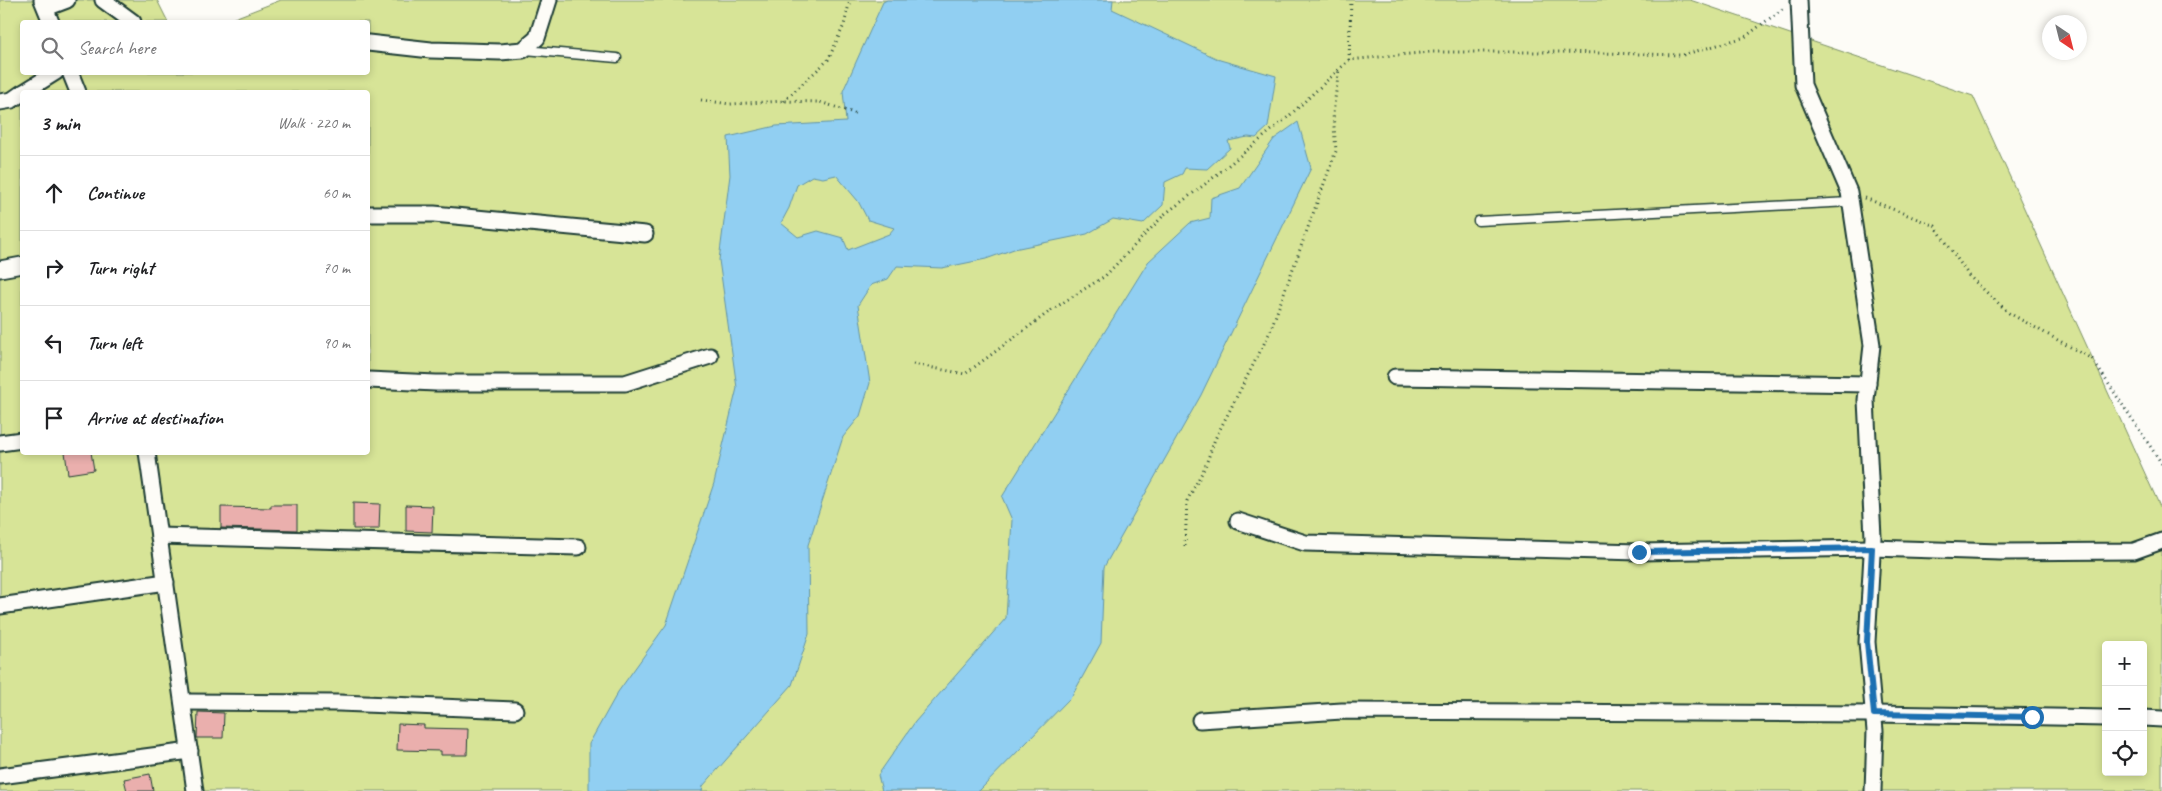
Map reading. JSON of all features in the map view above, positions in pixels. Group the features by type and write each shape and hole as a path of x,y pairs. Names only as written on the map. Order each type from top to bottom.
{"street":[{"path":"46,10 67,0"},
{"path":"103,0 130,20"},
{"path":"370,43 431,50 500,52 522,50 537,38 549,0"},
{"path":"1793,3 1803,85 1850,197 1872,345 1866,400 1872,548 1867,642 1875,731 1873,791"},
{"path":"28,90 51,75"},
{"path":"71,75 77,90"},
{"path":"0,102 12,100 20,95"},
{"path":"370,214 434,214 646,234"},
{"path":"0,269 20,265"},
{"path":"370,380 436,383 626,383 710,356"},
{"path":"1395,377 1868,384"},
{"path":"0,443 20,440"},
{"path":"147,455 195,791"},
{"path":"1238,521 1305,543 1639,552 1872,548 2000,552 2134,550 2162,541"},
{"path":"159,536 578,547"},
{"path":"0,606 166,582"},
{"path":"183,702 339,703 515,710"},
{"path":"1200,720 1342,711 1874,714 2102,718"},
{"path":"2147,718 2162,719"},
{"path":"0,776 190,751"}],"lane":[{"path":"522,50 617,58"},
{"path":"1478,222 1850,197"}],"path":[{"path":"784,101 828,60 844,25 850,0"},
{"path":"1349,60 1351,0"},
{"path":"913,364 965,374 1053,309 1105,276 1165,214 1288,117 1349,60 1430,52 1560,52 1682,55 1745,37 1793,3"},
{"path":"1184,546 1187,501 1205,467 1214,439 1269,334 1336,151 1332,114 1339,68"},
{"path":"701,100 730,104 784,101 820,102 857,114"},
{"path":"1850,197 1935,226 1969,276 2009,313 2092,359 2162,464"}],"green space":[{"path":"0,0 157,0 167,20 20,20 20,75 370,75 370,20 229,20 281,0 1690,0 1973,96 2162,511 2162,791 0,791"}],"water":[{"path":"887,0 1113,0 1112,9 1220,60 1276,76 1268,127 1256,138 1248,137 1228,141 1230,148 1207,169 1185,168 1182,174 1165,182 1163,205 1143,224 1113,219 1087,234 1014,249 986,259 942,268 897,266 888,279 871,285 858,305 870,383 860,416 843,437 808,545 809,634 792,685 703,786 702,791 592,791 589,789 589,744 618,692 666,625 714,483 737,388 719,260 730,175 728,137 776,126 846,122 843,91 883,2","holes":["836,175 858,201 868,220 894,228 889,234 848,250 843,238 818,231 798,237 781,223 789,208 797,185 812,176 823,178"]},
{"path":"1298,122 1311,168 1201,395 1104,567 1101,643 1072,696 979,791 882,791 878,775 915,722 1006,618 1012,520 1002,497 1148,262 1190,223 1210,218 1211,198 1240,188 1274,139"}],"building":[{"path":"65,455 92,455 94,470 68,474"},
{"path":"353,503 380,504 379,529 353,529"},
{"path":"271,505 297,505 297,530 221,528 221,507 271,508"},
{"path":"406,505 433,506 432,532 406,531"},
{"path":"198,712 224,713 223,738 197,738"},
{"path":"398,724 424,725 424,728 468,729 467,755 441,755 441,751 397,750"},
{"path":"150,774 153,791 127,791 124,779"}],"route":[{"path":"1639,552 1872,548 1867,642 1874,714 2032,717"}]}
